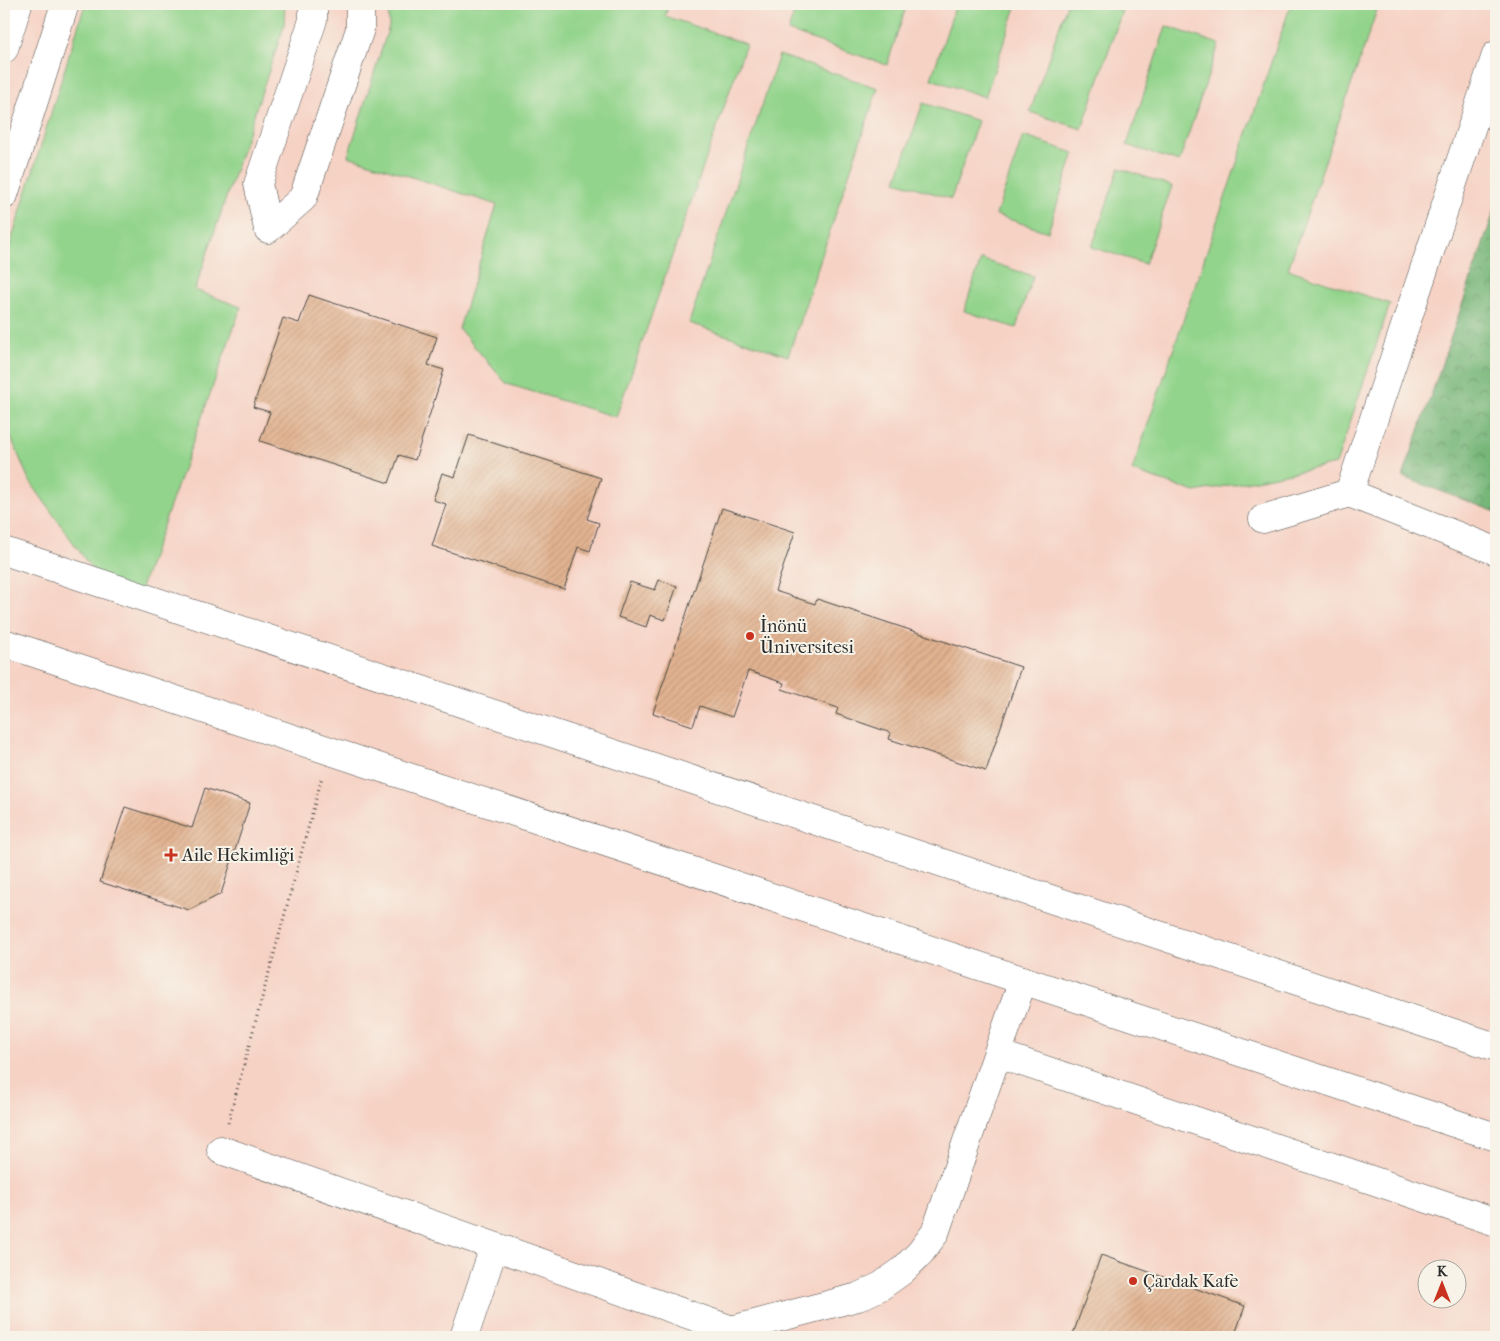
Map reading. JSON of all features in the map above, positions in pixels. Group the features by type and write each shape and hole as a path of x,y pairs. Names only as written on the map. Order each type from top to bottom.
{"street":[{"path":"4,49 18,4"},
{"path":"4,195 65,4"},
{"path":"313,4 313,20 258,184 268,229 303,198 360,29 360,4"},
{"path":"1349,493 1496,55"},
{"path":"1263,519 1349,493 1496,551"},
{"path":"4,552 1496,1047"},
{"path":"4,643 1496,1137"},
{"path":"221,1150 741,1334 858,1297 881,1286 920,1253 936,1233 1023,980"},
{"path":"998,1054 1496,1222"},
{"path":"464,1337 494,1247"}],"path":[{"path":"221,1150 329,750"}],"shaded area":[{"name":"İnönü Üniversitesi","path":"4,4 1496,4 1496,1337 4,1337"}],"green space":[{"path":"85,4 285,4 284,26 195,290 241,307 137,599 106,589 29,480 4,421 4,264"},
{"path":"388,4 669,4 665,16 746,44 616,417 507,384 459,329 497,205 348,156 389,26"},
{"path":"797,4 907,4 887,65 788,31"},
{"path":"956,4 1017,4 985,97 931,79"},
{"path":"1067,4 1099,4 1122,11 1082,129 1030,112"},
{"path":"1291,4 1379,4 1288,269 1390,304 1336,464 1195,492 1132,471"},
{"path":"1166,26 1219,44 1179,162 1127,145"},
{"path":"779,55 878,88 788,356 689,323"},
{"path":"923,103 978,121 951,199 896,181"},
{"path":"1023,136 1074,153 1048,232 996,215"},
{"path":"1119,168 1172,186 1145,264 1092,247"},
{"path":"1496,206 1496,512 1403,477"},
{"path":"981,259 1033,276 1016,328 964,311"}],"building":[{"path":"309,295 437,337 428,365 444,370 415,460 399,455 389,483 260,441 270,412 253,407 283,318 299,323"},
{"path":"469,435 601,478 587,519 599,523 590,551 578,547 564,589 432,546 446,504 433,500 442,473 455,477"},
{"path":"722,508 795,532 775,591 815,604 817,599 1021,667 986,771 889,739 891,733 836,714 838,708 782,689 784,683 748,671 732,717 700,706 693,726 653,713"},
{"path":"659,580 677,586 665,620 650,615 646,627 618,617 630,582 655,590"},
{"name":"Aile Hekimliği","path":"205,788 250,803 221,894 189,910 100,882 125,807 192,828"},
{"name":"Çardak Kafe","path":"1101,1255 1245,1306 1234,1337 1072,1337"}],"place":[{"name":"İnönü Üniversitesi","path":"750,636"},
{"name":"Aile Hekimliği","path":"171,855"},
{"name":"Çardak Kafe","path":"1133,1281"}]}
